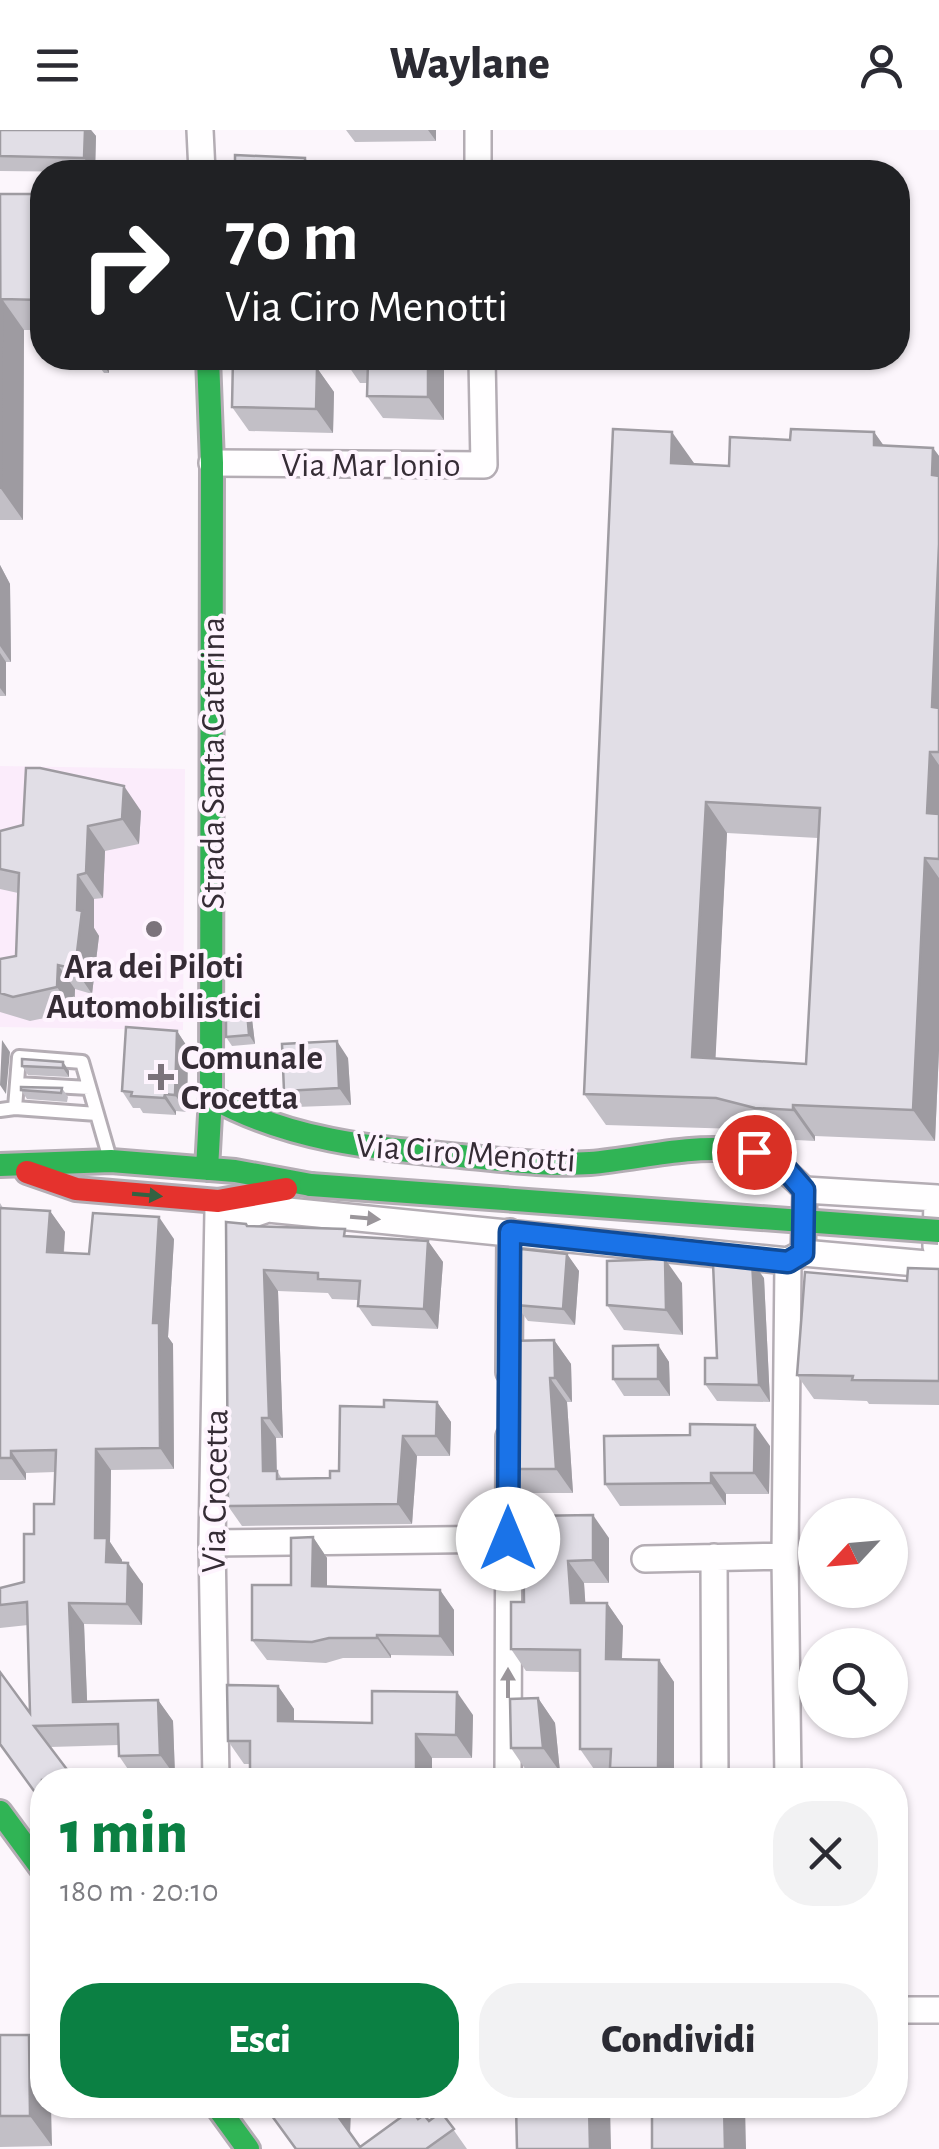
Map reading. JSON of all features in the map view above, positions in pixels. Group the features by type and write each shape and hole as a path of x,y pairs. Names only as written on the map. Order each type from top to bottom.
{"street":[{"path":"200,130 201,160"},
{"path":"478,130 478,160"},
{"name":"Strada Santa Caterina","path":"206,1168 212,1097 212,463 208,370"},
{"name":"Via Mar Ionio","path":"212,463 484,465 482,370"},
{"name":"Via Ciro Menotti","path":"212,1097 240,1116 302,1136 377,1149 571,1165 668,1150 754,1152 784,1167 804,1190"},
{"name":"Via Ciro Menotti","path":"4,1166 111,1162 206,1168 311,1185 939,1231"},
{"name":"Via Ciro Menotti","path":"4,1166 76,1188 218,1214 268,1209 796,1257 937,1264"},
{"name":"Via Ciro Menotti","path":"218,1214 311,1185"},
{"path":"788,1768 785,1556 796,1257 804,1190 937,1198 937,1264"},
{"name":"Via Crocetta","path":"216,1768 212,1542 218,1214"},
{"path":"508,1768 510,1232"},
{"path":"212,1542 508,1539"},
{"path":"645,1559 785,1556"},
{"path":"714,1557 716,1768"},
{"path":"0,1812 30,1853"},
{"path":"908,2010 939,2010"},
{"path":"225,2118 248,2149"}],"lane":[{"path":"15,1108 19,1057 82,1062 111,1162"},
{"path":"17,1084 90,1088"},
{"path":"0,1110 97,1114"}],"shaded area":[{"path":"0,766 185,769 183,1030 0,1027"}],"building":[{"path":"0,130 85,130 84,158 0,156"},
{"path":"235,155 305,158 305,160 235,160"},
{"path":"0,194 30,194 30,300 2,299 1,489"},
{"path":"233,370 317,370 316,409 232,407"},
{"path":"368,370 428,370 428,397 367,396"},
{"path":"613,429 672,432 671,463 729,466 730,437 790,440 791,429 874,432 874,445 933,448 932,475 939,476 939,544 932,707 939,708 939,752 930,752 927,813 939,814 939,859 925,858 913,1110 793,1105 793,1110 755,1108 716,1098 584,1094","holes":["706,802 820,808 806,1064 692,1057"]},
{"path":"26,768 124,786 122,819 88,826 86,873 78,875 77,910 82,911 75,969 58,965 57,987 13,997 0,993 0,959 16,956 19,873 0,869 0,831 23,825"},
{"path":"247,1011 249,1035 226,1037 226,1012"},
{"path":"126,1027 177,1031 175,1095 131,1096 132,1092 122,1091"},
{"path":"337,1041 339,1088 284,1091 282,1044"},
{"path":"22,1059 63,1062 63,1068 22,1066"},
{"path":"21,1087 62,1088 61,1093"},
{"path":"0,1208 50,1211 47,1252 89,1254 93,1213 159,1217 153,1323 159,1323 160,1448 96,1449 95,1538 107,1538 106,1562 128,1563 127,1604 69,1603 73,1702 158,1700 160,1755 119,1756 118,1724 34,1726 66,1768 30,1768 30,1785 0,1744 0,1672 30,1713 27,1602 0,1605 0,1588 24,1582 24,1534 34,1534 34,1504 54,1504 56,1450 11,1451 11,1458 0,1458"},
{"path":"226,1222 345,1229 344,1236 428,1241 424,1309 358,1306 360,1281 318,1279 318,1273 264,1270 269,1418 262,1418 263,1471 277,1471 277,1479 330,1478 330,1471 339,1471 340,1406 384,1407 384,1400 437,1402 436,1436 403,1436 398,1504 228,1506"},
{"path":"521,1249 567,1254 563,1309 516,1305"},
{"path":"665,1259 666,1310 607,1305 607,1261"},
{"path":"752,1261 759,1385 705,1384 705,1358 717,1358 713,1263"},
{"path":"908,1268 939,1269 939,1381 797,1375 805,1272 907,1281"},
{"path":"554,1340 555,1378 550,1378 556,1469 508,1469 509,1341"},
{"path":"658,1345 658,1379 613,1379 613,1346"},
{"path":"690,1424 755,1425 754,1473 711,1473 711,1483 605,1484 604,1436 690,1435"},
{"path":"593,1515 593,1560 568,1561 571,1603 607,1603 606,1659 659,1660 658,1768 610,1768 611,1749 580,1749 580,1650 511,1649 511,1602 524,1602 526,1516"},
{"path":"313,1537 312,1586 440,1590 440,1636 377,1635 312,1642 252,1640 252,1585 291,1585 291,1538"},
{"path":"227,1685 278,1686 278,1721 372,1723 372,1691 457,1692 456,1735 416,1734 416,1768 250,1768 250,1741 228,1741"},
{"path":"538,1698 543,1748 511,1748 510,1699"},
{"path":"0,2035 29,2035 30,2116 0,2116"},
{"path":"273,2118 339,2118 360,2147 400,2118 429,2121 446,2118 454,2129 426,2149 296,2149"},
{"path":"516,2118 589,2118 590,2149 517,2149"},
{"path":"652,2118 724,2118 725,2149 652,2149"}],"traffic: fast":[{"path":"207,1169 211,1097 212,463 208,370"},
{"path":"211,1097 271,1124 302,1133 428,1153 574,1164 698,1149 756,1154 774,1163 805,1190 803,1253"},
{"path":"0,1165 111,1161 235,1171 311,1185"},
{"path":"311,1185 939,1231"},
{"path":"0,1812 30,1853"},
{"path":"225,2118 248,2149"}],"traffic: jam":[{"path":"27,1172 76,1189 218,1201 286,1189"}],"place":[{"name":"Ara dei Piloti Automobilistici","path":"154,929"},
{"name":"Comunale Crocetta","path":"161,1077"}],"route":[{"path":"508,1539 510,1232 788,1262 803,1253 804,1190 784,1167 754,1152"}]}
